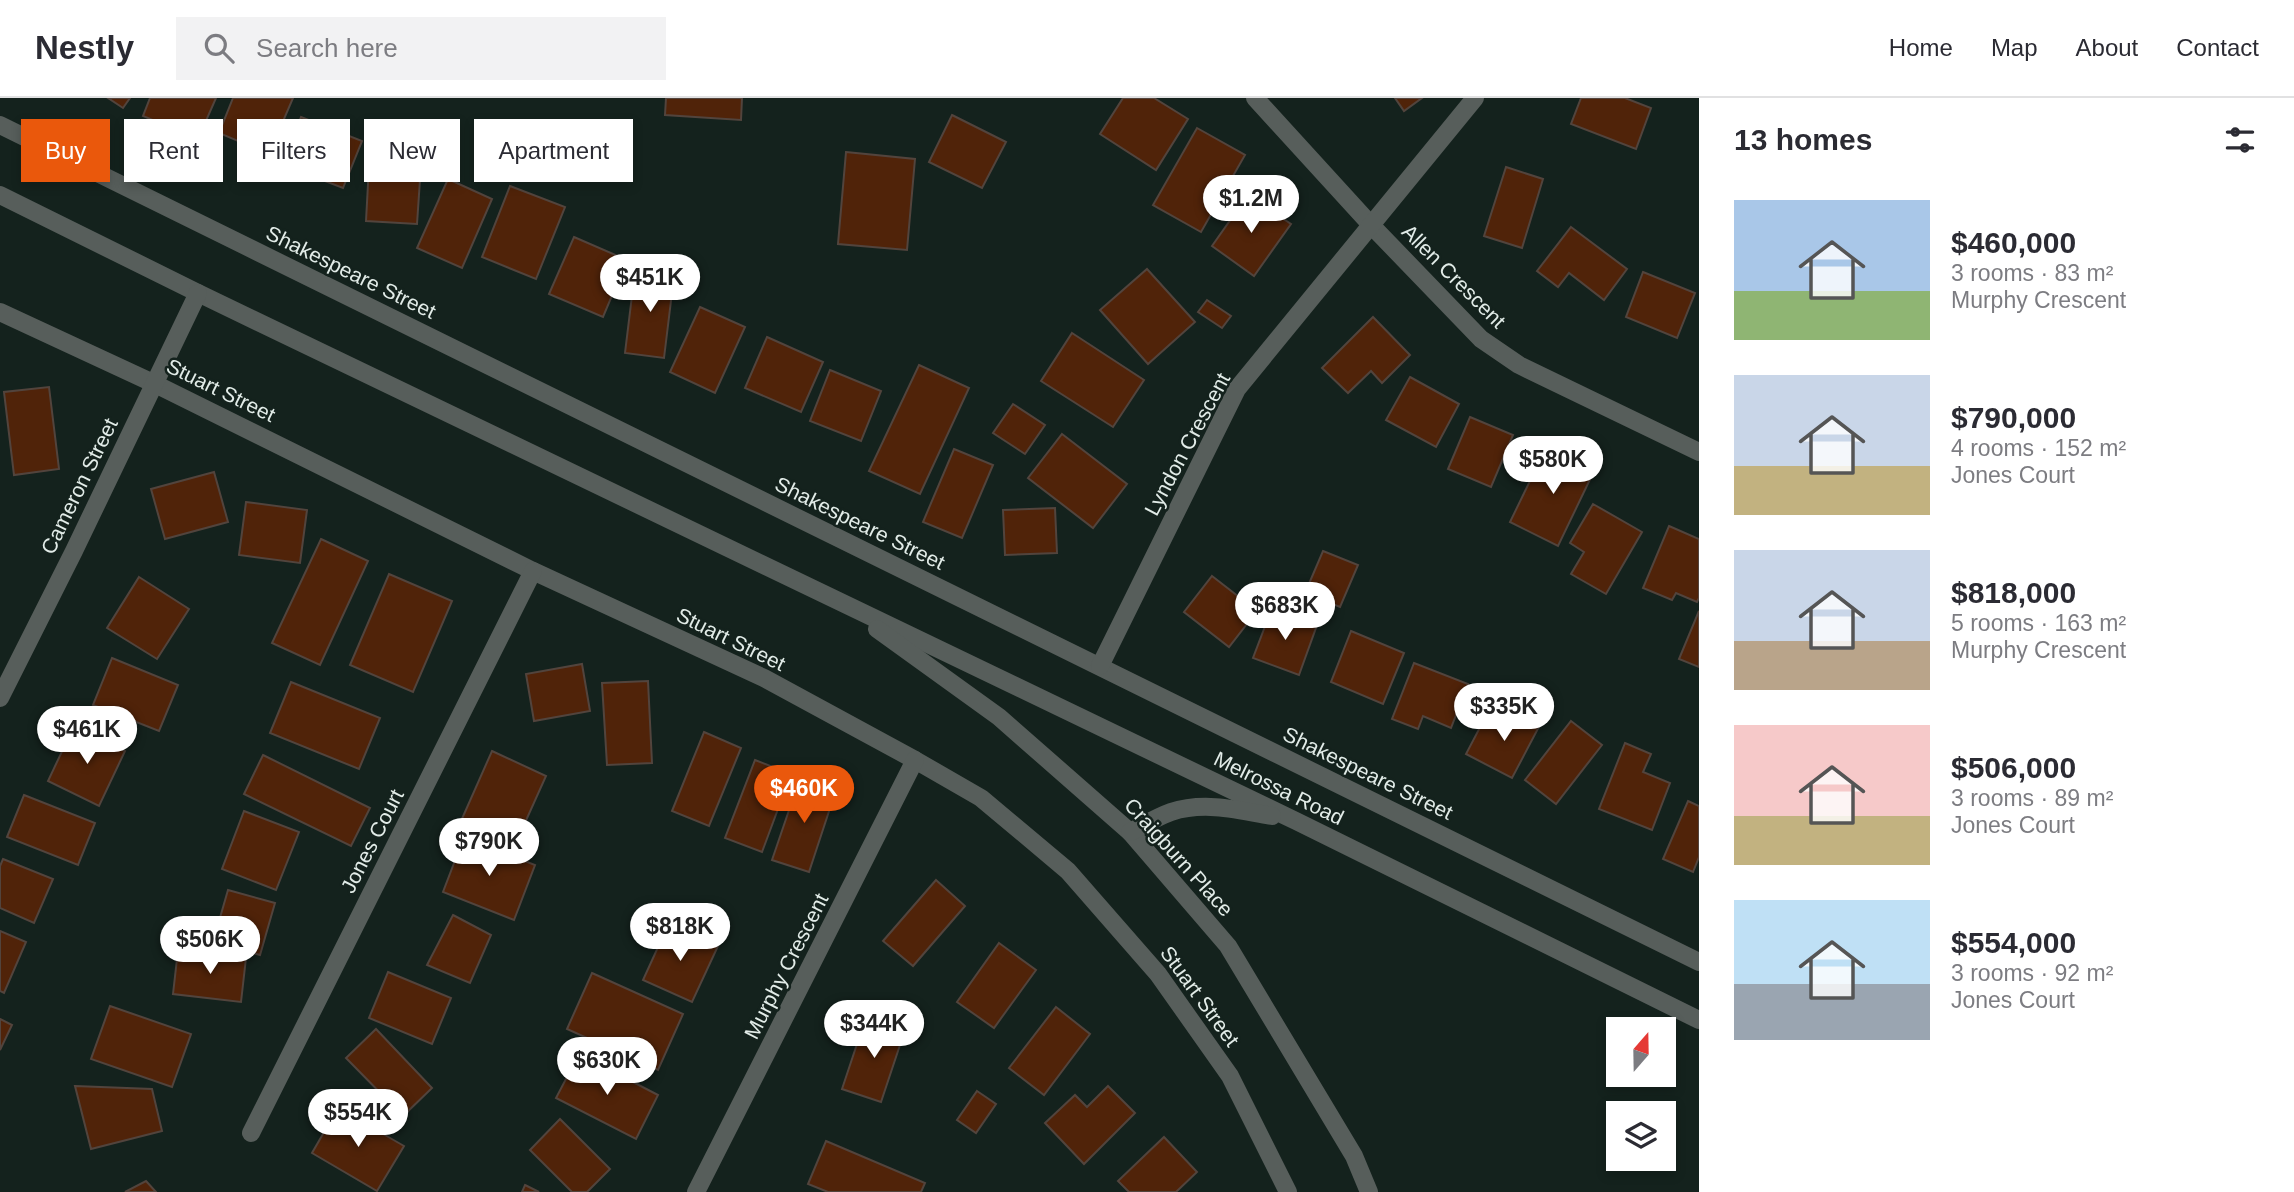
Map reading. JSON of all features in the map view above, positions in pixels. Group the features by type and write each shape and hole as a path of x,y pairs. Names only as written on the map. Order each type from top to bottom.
{"street":[{"name":"Allen Crescent","path":"1255,98 1371,225 1481,339 1519,365 1699,453"},
{"name":"Lyndon Crescent","path":"1100,666 1237,389 1475,98"},
{"name":"Shakespeare Street","path":"0,125 1699,962"},
{"path":"0,195 837,600"},
{"name":"Cameron Street","path":"0,698 198,293"},
{"name":"Stuart Street","path":"0,312 153,383 533,570 764,678 981,798 1068,871 1157,974 1230,1076 1288,1192"},
{"name":"Jones Court","path":"251,1133 533,570"},
{"name":"Melrossa Road","path":"837,600 1296,821 1699,1020"},
{"name":"Craigburn Place","path":"837,600 999,717 1130,832 1228,946 1354,1156 1369,1192"},
{"name":"Murphy Crescent","path":"696,1192 915,760"},
{"path":"1130,832 1172,812 1199,807 1225,807 1296,821"}],"building":[{"path":"108,98 130,98 123,108"},
{"path":"150,98 216,98 207,119 150,119 143,116"},
{"path":"233,98 293,98 284,119 237,119 237,141 223,135 223,123"},
{"path":"666,98 742,98 741,120 665,115"},
{"path":"1123,98 1154,98 1188,119 1156,170 1100,134"},
{"path":"1395,98 1422,98 1404,111"},
{"path":"1581,98 1625,98 1651,108 1636,149 1571,124"},
{"path":"952,115 1006,142 982,188 929,162"},
{"path":"1197,128 1245,155 1201,232 1153,205"},
{"path":"350,136 362,141 350,171"},
{"path":"846,152 915,159 907,250 838,244"},
{"path":"1506,167 1543,179 1522,248 1484,236"},
{"path":"327,182 345,182 343,188"},
{"path":"368,182 420,182 417,224 366,221"},
{"path":"447,182 455,182 492,199 462,268 417,248"},
{"path":"510,186 565,207 536,279 482,257"},
{"path":"1248,195 1291,224 1254,276 1212,246"},
{"path":"1571,227 1627,269 1604,300 1569,273 1558,287 1537,271"},
{"path":"574,237 627,260 603,317 549,294"},
{"path":"1147,269 1195,322 1148,364 1100,310"},
{"path":"635,271 674,276 664,358 625,353"},
{"path":"1643,272 1695,293 1677,338 1626,317"},
{"path":"1207,300 1231,316 1222,328 1198,312"},
{"path":"700,307 745,327 715,393 670,372"},
{"path":"1373,317 1410,355 1382,383 1371,371 1348,393 1322,368"},
{"path":"1072,333 1144,380 1113,427 1041,381"},
{"path":"767,337 823,362 801,412 745,388"},
{"path":"919,365 969,388 920,494 869,471"},
{"path":"830,370 881,391 861,441 810,421"},
{"path":"1410,377 1459,404 1436,447 1386,420"},
{"path":"49,387 59,469 14,475 4,392"},
{"path":"1013,404 1045,425 1025,454 993,433"},
{"path":"1470,417 1513,435 1491,487 1448,469"},
{"path":"1062,434 1127,484 1093,528 1028,478"},
{"path":"1547,446 1595,469 1558,546 1510,522"},
{"path":"954,449 993,465 962,538 923,522"},
{"path":"214,472 228,522 165,539 151,489"},
{"path":"246,502 307,510 300,563 239,555"},
{"path":"1593,504 1642,532 1606,594 1571,574 1584,552 1570,543"},
{"path":"1055,508 1057,553 1005,555 1003,510"},
{"path":"1669,526 1699,539 1697,602 1676,593 1672,600 1643,588"},
{"path":"321,539 368,561 320,665 272,643"},
{"path":"1323,551 1358,565 1340,607 1305,593"},
{"path":"389,574 452,601 413,692 350,665"},
{"path":"1212,576 1257,611 1229,647 1184,612"},
{"path":"139,577 189,609 157,659 107,628"},
{"path":"1272,608 1317,625 1299,675 1253,658"},
{"path":"1699,611 1699,667 1679,659"},
{"path":"1351,631 1404,653 1383,704 1331,682"},
{"path":"112,658 178,685 159,731 93,705"},
{"path":"1414,663 1468,684 1451,728 1423,716 1418,729 1392,719"},
{"path":"582,664 590,711 534,721 526,674"},
{"path":"648,681 652,763 607,765 602,683"},
{"path":"291,682 380,718 359,769 270,733"},
{"path":"1523,711 1542,721 1512,778 1466,754 1487,714 1514,727"},
{"path":"1571,721 1602,745 1556,804 1525,780"},
{"path":"74,726 125,751 99,806 48,781"},
{"path":"704,732 741,748 709,826 672,811"},
{"path":"1625,743 1651,754 1643,772 1670,783 1652,830 1599,809"},
{"path":"492,751 546,776 515,845 461,821"},
{"path":"263,755 370,808 351,846 244,794"},
{"path":"755,760 791,774 762,852 725,838"},
{"path":"800,778 836,790 809,872 772,860"},
{"path":"24,795 95,823 78,865 7,837"},
{"path":"1688,801 1699,806 1699,857 1693,872 1663,859"},
{"path":"244,811 299,832 276,890 222,869"},
{"path":"464,837 535,865 514,920 443,892"},
{"path":"3,859 53,879 34,923 0,908 0,866"},
{"path":"936,880 965,906 913,966 883,941"},
{"path":"228,890 275,903 260,955 213,942"},
{"path":"453,915 491,935 470,983 427,965"},
{"path":"669,923 718,946 692,1002 643,980"},
{"path":"0,931 26,942 4,993 0,991"},
{"path":"999,943 1036,970 994,1028 957,1002"},
{"path":"178,950 246,958 241,1002 173,994"},
{"path":"388,972 451,998 432,1044 369,1018"},
{"path":"592,973 683,1014 658,1070 567,1029"},
{"path":"110,1006 191,1034 172,1087 91,1059"},
{"path":"1056,1007 1090,1034 1044,1095 1009,1068"},
{"path":"866,1017 905,1030 881,1102 842,1089"},
{"path":"0,1019 12,1025 0,1050"},
{"path":"376,1029 432,1088 403,1116 346,1058"},
{"path":"579,1054 658,1095 636,1139 556,1098"},
{"path":"75,1086 152,1089 162,1131 91,1149"},
{"path":"1108,1086 1135,1113 1084,1164 1045,1123 1075,1095 1087,1107"},
{"path":"977,1091 996,1104 976,1133 957,1120"},
{"path":"338,1108 404,1146 377,1191 312,1153"},
{"path":"560,1119 610,1169 587,1192 572,1192 530,1150"},
{"path":"1164,1137 1197,1172 1176,1192 1129,1192 1118,1181"},
{"path":"826,1141 925,1183 921,1192 828,1192 808,1184"},
{"path":"146,1181 156,1192 125,1192"},
{"path":"525,1185 539,1192 522,1192"}]}
